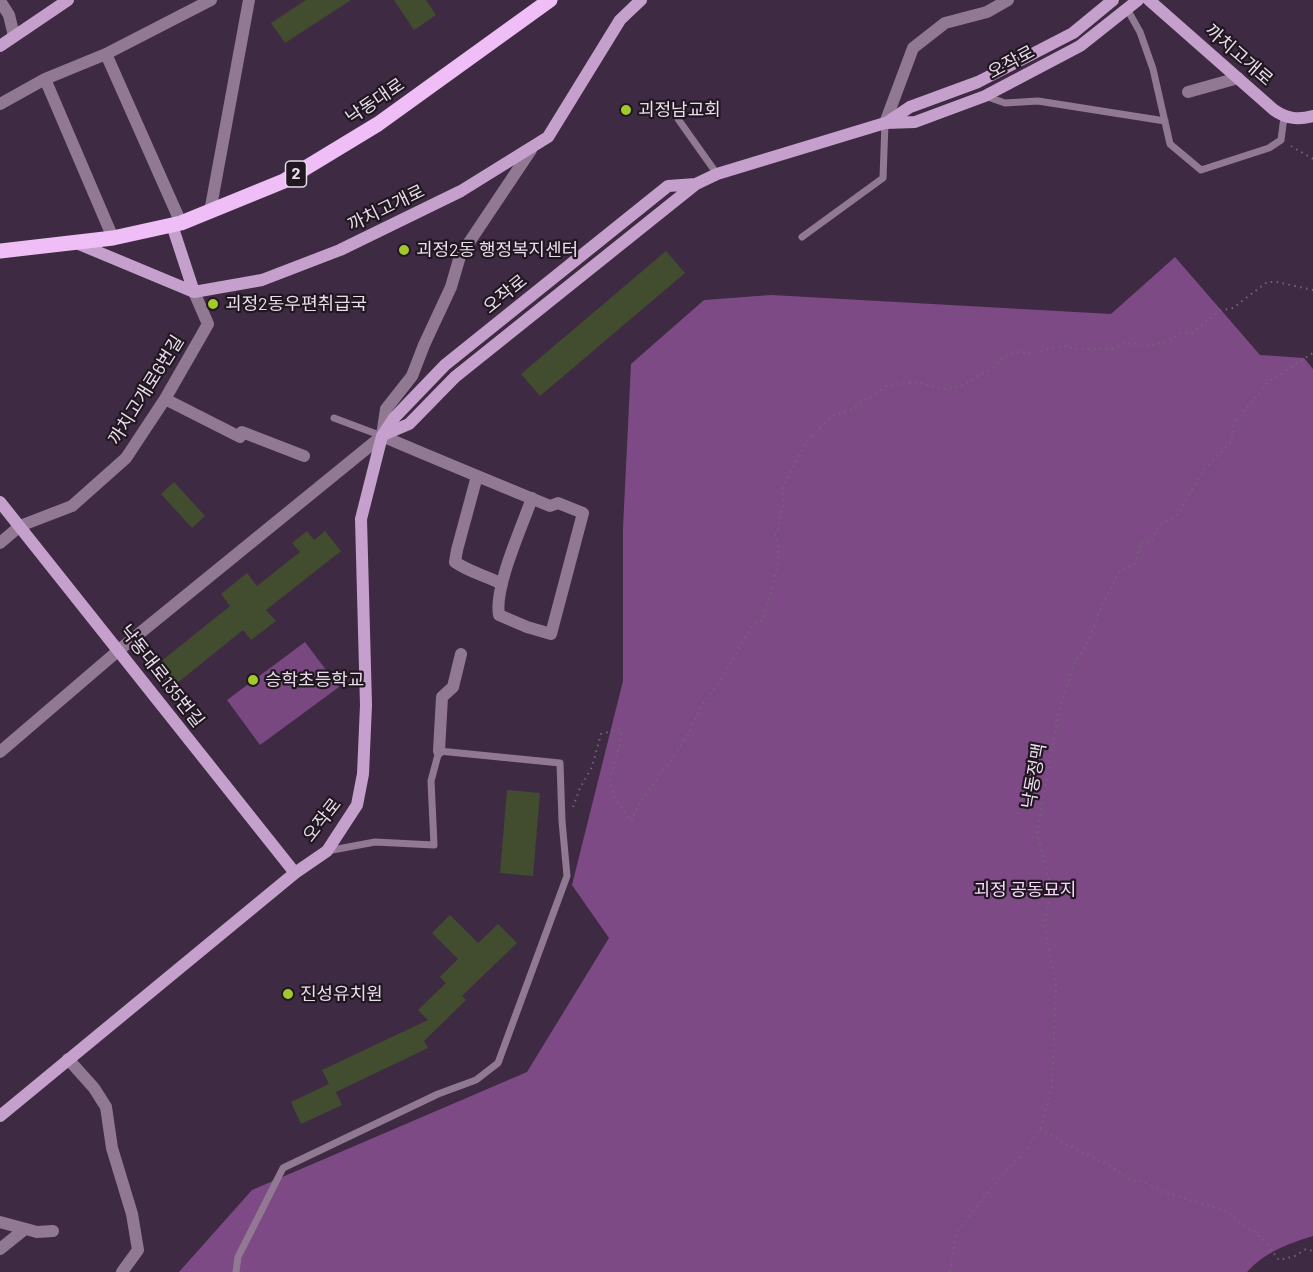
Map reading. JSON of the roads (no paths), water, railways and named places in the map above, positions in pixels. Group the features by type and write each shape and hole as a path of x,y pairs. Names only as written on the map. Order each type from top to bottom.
{"main road":[{"name":"낙동대로","path":"0,251 113,238 177,224 210,213 284,181 378,124 550,0"}],"street":[{"path":"0,46 68,0"},
{"path":"0,104 45,79 106,54 211,0"},
{"path":"210,213 249,0"},
{"name":"까치고개로","path":"194,292 262,280 340,250 461,191 531,150 548,137 620,20 641,0"},
{"path":"885,123 913,48 945,23 987,12 1008,0"},
{"name":"오작로","path":"885,123 910,106 978,82 1073,33 1113,0"},
{"name":"오작로","path":"0,1116 295,873 327,851 357,805 363,774 366,705 361,519 382,436 409,424 455,377 696,184 717,174 885,123 915,122 985,96 1080,46 1138,0"},
{"name":"까치고개로","path":"1149,0 1284,117"},
{"path":"0,1 9,15 14,36"},
{"path":"106,54 177,224 194,292"},
{"path":"1188,92 1238,78"},
{"path":"45,79 113,238"},
{"path":"1284,117 1296,119 1313,116"},
{"path":"0,752 119,650 382,436 386,409 412,376 451,287 460,256 531,150"},
{"path":"73,242 194,292"},
{"name":"까치고개로6번길","path":"0,543 20,526 72,506 126,458 165,399 208,324 194,292"},
{"path":"165,399 240,437 242,432 304,456"},
{"path":"382,436 504,486 532,498 550,506 558,503 583,513 551,634 499,615 497,605 532,498"},
{"path":"477,476 455,562 502,584"},
{"name":"낙동대로135번길","path":"0,502 295,873"},
{"path":"439,751 442,696 453,687 461,654"},
{"path":"68,1059 94,1088 106,1107 112,1148 127,1193 138,1250 122,1272"},
{"path":"0,1222 37,1232 53,1231"},
{"path":"0,1249 25,1229"}],"lane":[{"path":"1127,9 1140,32 1153,69 1170,144 1201,170 1269,148 1281,140 1284,117"},
{"path":"985,96 1005,103 1038,101 1165,121"},
{"path":"678,119 717,174"},
{"path":"802,237 883,178 885,123"},
{"path":"334,418 382,436"},
{"path":"236,1272 238,1257 283,1168 438,1094 476,1080 498,1063 567,876 560,763 439,751 431,781 434,845 375,842 327,851"}],"place":[{"name":"괴정남교회","path":"626,110"},
{"name":"괴정2동 행정복지센터","path":"404,250"},
{"name":"괴정2동우편취급국","path":"213,304"},
{"name":"승학초등학교","path":"253,680"},
{"name":"진성유치원","path":"288,994"}],"park label":[{"name":"괴정 공동묘지","path":"1025,890"}]}
